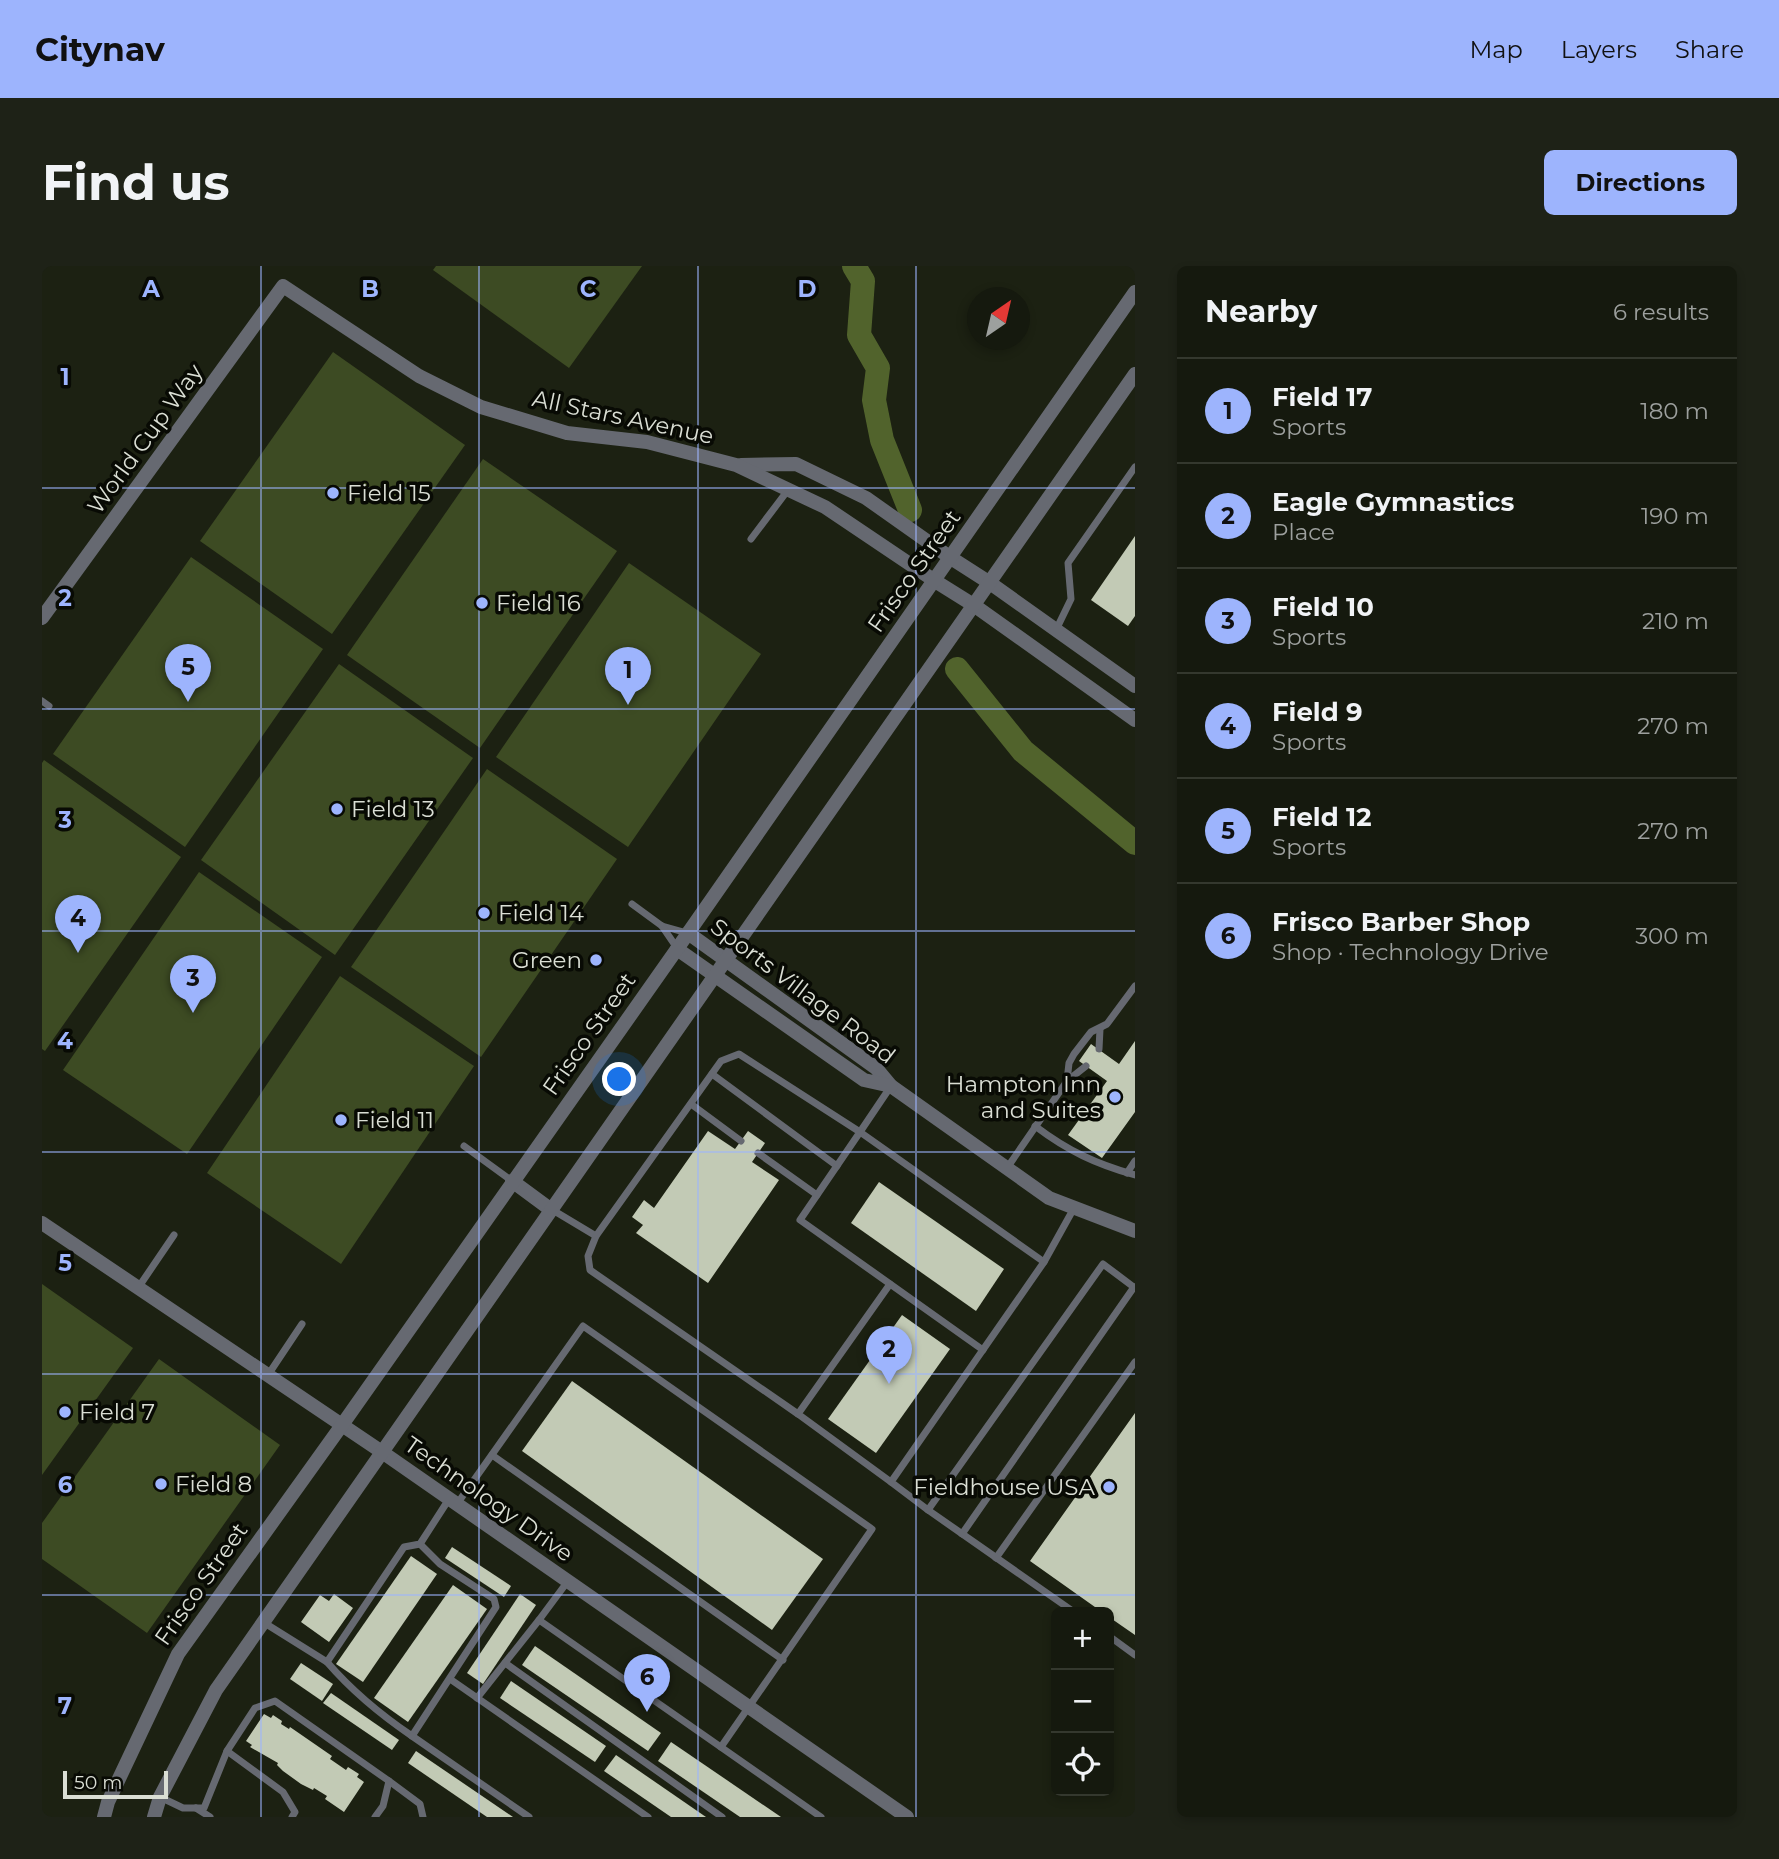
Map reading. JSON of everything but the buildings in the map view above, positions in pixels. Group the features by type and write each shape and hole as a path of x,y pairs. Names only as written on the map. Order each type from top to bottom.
{"street":[{"name":"All Stars Avenue","path":"283,286 419,376 481,407 567,433 647,442 737,465 788,489 825,508 975,606 1135,720"},
{"name":"World Cup Way","path":"42,618 283,286"},
{"name":"Frisco Street","path":"104,1817 108,1802 178,1654 935,582 1135,292"},
{"path":"154,1817 160,1797 216,1690 1135,374"},
{"name":"All Stars Avenue","path":"737,465 796,464 866,498 1135,686"},
{"name":"Sports Village Road","path":"688,933 876,1068 891,1086 1049,1198 1135,1231"},
{"name":"Sports Village Road","path":"677,949 864,1080 891,1086"},
{"path":"512,1181 550,1209"},
{"name":"Technology Drive","path":"42,1223 382,1452 907,1817"}],"lane":[{"path":"1056,630 1071,599 1068,563 1135,467"},
{"path":"751,539 788,489"},
{"path":"632,904 662,926 677,949"},
{"path":"662,926 688,933"},
{"path":"1067,1081 1069,1063 1074,1054 1091,1032 1107,1024 1135,986"},
{"path":"1099,1049 1100,1029"},
{"path":"1044,1262 860,1132 739,1054 722,1061 712,1074 596,1236 588,1256 590,1270 798,1414 928,1510 1067,1607"},
{"path":"1007,1168 1067,1081 1086,1066"},
{"path":"712,1074 837,1166"},
{"path":"891,1086 800,1220 983,1350"},
{"path":"691,1104 741,1140"},
{"path":"1035,1126 1072,1152 1110,1168 1131,1174 1135,1161"},
{"path":"464,1146 512,1181"},
{"path":"758,1153 817,1195"},
{"path":"891,1482 1044,1262 1074,1208"},
{"path":"550,1209 596,1236"},
{"path":"138,1287 174,1235"},
{"path":"928,1510 1103,1264 1135,1287 962,1534"},
{"path":"798,1414 890,1284"},
{"path":"268,1375 302,1324"},
{"path":"327,1662 404,1547 420,1544 492,1455 583,1326 872,1529 750,1709 721,1747"},
{"path":"996,1558 1135,1362"},
{"path":"492,1455 783,1660"},
{"path":"412,1736 496,1607 494,1599 440,1564 420,1544"},
{"path":"477,1698 568,1581"},
{"path":"539,1620 821,1817"},
{"path":"263,1622 327,1662 373,1708 529,1817"},
{"path":"1114,1640 1135,1655"},
{"path":"505,1663 722,1817"},
{"path":"450,1679 648,1817"},
{"path":"160,1797 183,1808 204,1808 227,1751 255,1708 275,1701 421,1804 423,1817"},
{"path":"227,1751 283,1792 295,1812 292,1817"},
{"path":"375,1817 383,1806 388,1781"},
{"path":"196,1808 210,1817"}],"green space":[{"path":"436,266 642,266 569,368 433,270"},
{"name":"Field 15","path":"333,352 465,445 332,634 200,541"},
{"name":"Field 16","path":"483,459 617,551 480,748 347,655"},
{"path":"191,557 323,649 185,847 53,754"},
{"path":"629,563 761,654 628,847 496,757"},
{"name":"Field 13","path":"339,664 473,758 335,955 201,860"},
{"path":"44,760 181,857 45,1051 42,1049"},
{"name":"Field 14","path":"487,769 617,859 481,1057 351,967"},
{"path":"199,872 322,957 187,1154 63,1070"},
{"name":"Field 11","path":"340,976 474,1066 341,1264 207,1173"},
{"name":"Field 7","path":"42,1284 133,1348 42,1475"},
{"name":"Field 8","path":"159,1359 280,1445 147,1633 42,1559 42,1523"}],"waterway":[{"path":"854,266 863,281 859,335 878,368 874,400 882,440 910,510"},
{"path":"957,669 1023,751 1135,843"}],"place":[{"name":"Field 15","path":"333,493"},
{"name":"Field 16","path":"482,603"},
{"name":"Field 12","path":"188,702"},
{"name":"Field 17","path":"628,705"},
{"name":"Field 13","path":"337,809"},
{"name":"Field 14","path":"484,913"},
{"name":"Field 9","path":"78,953"},
{"name":"Green","path":"596,960"},
{"name":"Field 10","path":"193,1013"},
{"name":"Hampton Inn and Suites","path":"1115,1097"},
{"name":"Field 11","path":"341,1120"},
{"name":"Eagle Gymnastics","path":"889,1384"},
{"name":"Field 7","path":"65,1412"},
{"name":"Field 8","path":"161,1484"},
{"name":"Fieldhouse USA","path":"1109,1487"},
{"name":"Frisco Barber Shop","path":"647,1712"}]}
